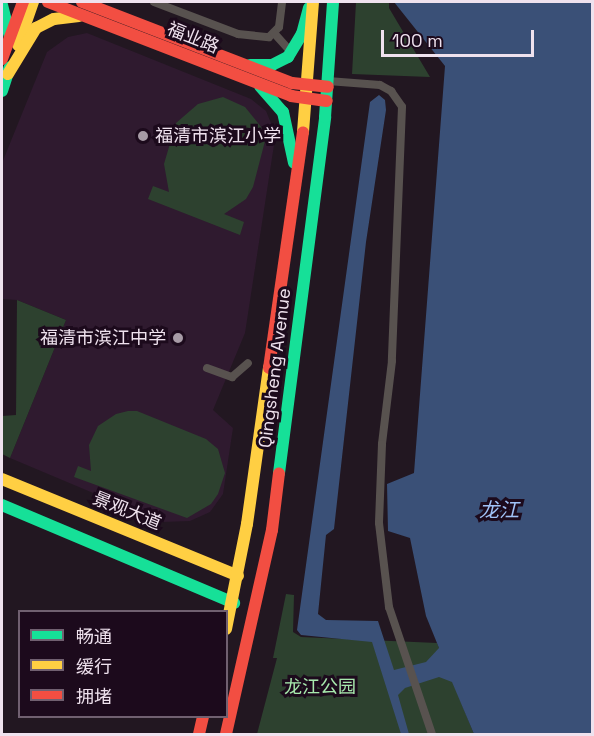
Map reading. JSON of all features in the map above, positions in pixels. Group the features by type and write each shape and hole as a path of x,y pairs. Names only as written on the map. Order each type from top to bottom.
{"street":[{"path":"2,59 23,2"},
{"path":"2,91 33,2"},
{"name":"福业路","path":"48,2 88,6 241,65 308,85 328,84"},
{"path":"154,2 238,34 269,37 279,27 282,2"},
{"path":"241,65 272,65 292,53 312,2"},
{"name":"Qingsheng Avenue","path":"228,622 234,603 308,85 312,2"},
{"name":"Qingsheng Avenue","path":"226,735 272,530 327,101 333,2"},
{"path":"2,5 10,36"},
{"path":"8,74 36,28 88,6"},
{"name":"福业路","path":"88,6 257,83 306,99 327,101"},
{"path":"274,33 292,53"},
{"path":"257,83 283,112 293,147 295,177"},
{"path":"328,84 380,85 392,91 402,107 392,361 382,444 379,523 389,607 406,666 432,735"},
{"path":"207,368 232,377 248,363"},
{"name":"景观大道","path":"2,479 238,576"},
{"path":"2,505 234,603"},
{"path":"199,735 203,718"}],"shaded area":[{"path":"87,33 251,99 266,111 273,128 274,145 245,333 213,410 233,428 223,494 210,512 190,521 162,522 10,458 66,320 17,300 2,299 2,163 47,52 68,37"}],"green space":[{"path":"356,2 389,2 389,8 430,77 352,74"},
{"path":"223,97 245,107 262,128 265,141 253,187 246,199 224,214 244,222 240,235 148,199 153,186 169,192 164,164 176,123 198,104"},
{"path":"17,300 66,320 10,458 2,454 2,416 16,415"},
{"path":"137,411 206,439 218,449 225,473 218,494 211,504 187,518 74,477 78,466 91,471 89,445 98,426 116,414"},
{"name":"龙江公园","path":"286,594 294,595 293,632 301,637 437,643 474,734 257,734 277,658 273,658"}],"water":[{"name":"龙江","path":"394,2 592,2 592,734 474,734 452,682 439,677 405,688 398,695 409,734 401,734 372,642 301,635 297,630 370,102 379,95 385,100 386,110 366,242 334,529 326,535 318,614 326,620 378,621 394,670 426,662 439,648 426,616 410,538 388,531 387,484 414,473 445,66"}],"traffic: fast":[{"path":"279,473 325,117 333,2"},
{"path":"2,5 10,36"},
{"path":"250,65 272,65 288,57 302,34 309,8"},
{"path":"2,91 10,67"},
{"path":"260,86 283,112 294,163"},
{"path":"2,505 234,603"}],"traffic: slow":[{"path":"18,45 33,2"},
{"path":"303,132 313,2"},
{"path":"8,74 36,28 54,19 79,16"},
{"path":"228,619 247,524 269,368"},
{"path":"2,479 238,576"}],"traffic: jam":[{"path":"2,59 23,2"},
{"path":"48,2 291,96 327,101"},
{"path":"82,2 292,83 328,87"},
{"path":"269,368 303,132"},
{"path":"226,734 272,530 279,473"},
{"path":"199,734 203,718"}],"place":[{"name":"福清市滨江小学","path":"143,136"},
{"name":"福清市滨江中学","path":"178,338"}]}
